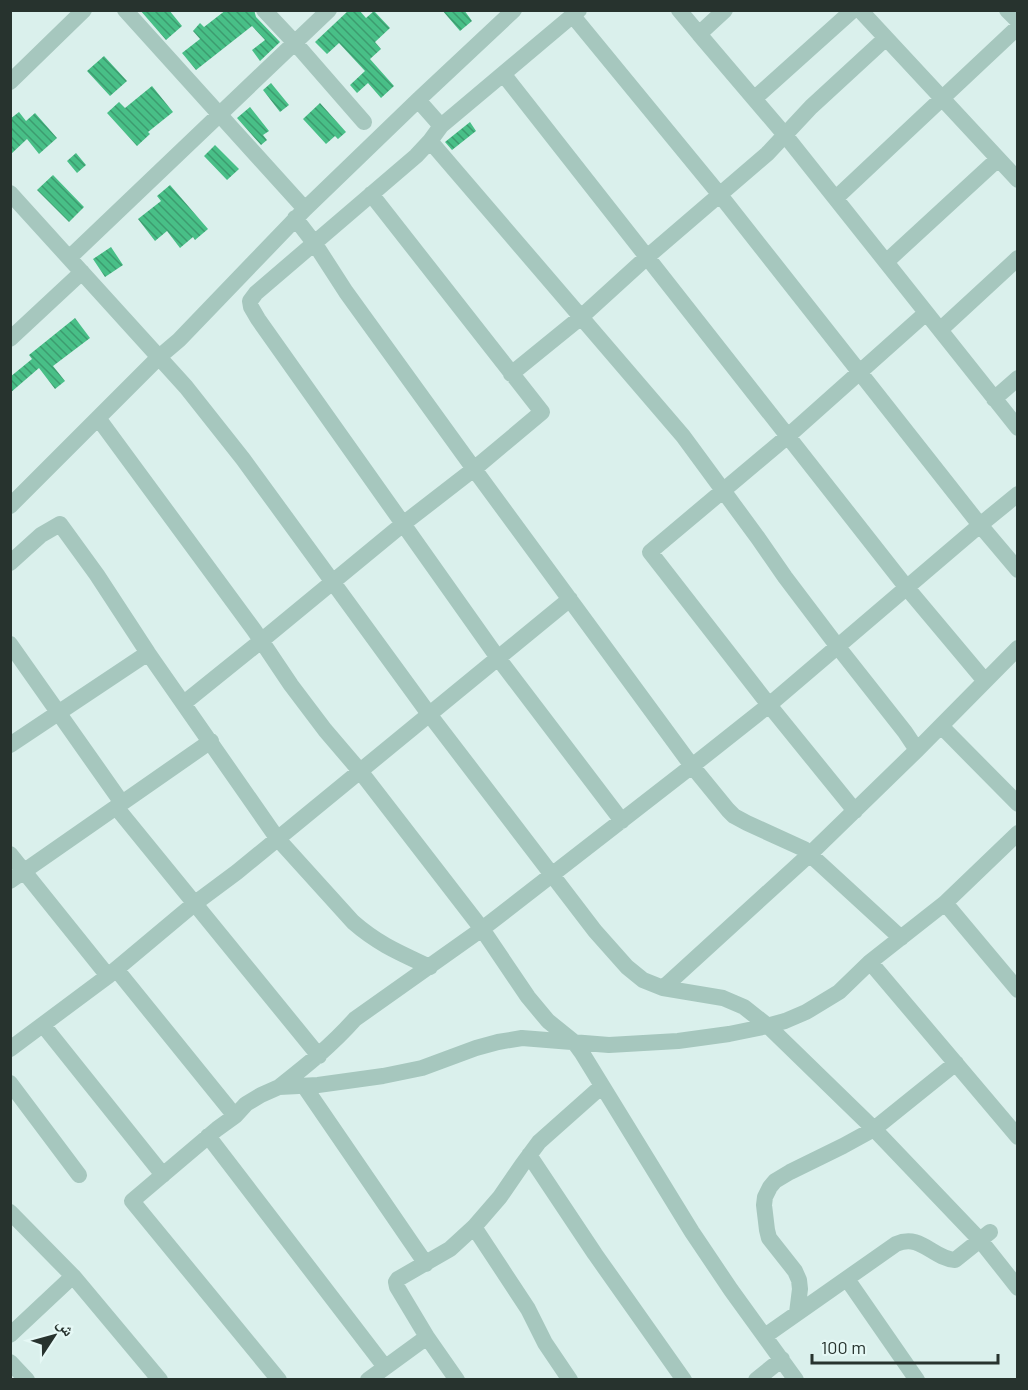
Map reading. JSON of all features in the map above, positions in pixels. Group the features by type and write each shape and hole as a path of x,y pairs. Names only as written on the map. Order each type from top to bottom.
{"street":[{"path":"10,82 84,10"},
{"path":"125,10 220,114 300,213 315,244 346,292 692,766 734,816 795,844 810,854 901,938"},
{"path":"264,10 364,122"},
{"path":"69,258 296,44 329,10"},
{"path":"10,506 159,357 179,340 300,213 514,10"},
{"path":"679,10 836,198 1017,428"},
{"path":"699,34 725,10"},
{"path":"754,98 853,10"},
{"path":"860,10 1017,180"},
{"path":"1007,10 1017,21"},
{"path":"622,821 498,658 251,307 250,301 256,293 416,156 441,126 576,13 1017,570"},
{"path":"836,198 1017,27"},
{"path":"511,374 580,318 767,154 811,107 886,38"},
{"path":"504,75 907,588 985,681"},
{"path":"418,100 441,126"},
{"path":"430,141 683,436 785,577 917,750"},
{"path":"886,262 998,159"},
{"path":"10,193 186,387 243,459 429,714 596,931 627,967 643,980 663,988 723,998 744,1007 768,1026 985,1236 1017,1288"},
{"path":"184,703 542,412 371,194"},
{"path":"940,330 1017,258"},
{"path":"10,339 82,272"},
{"path":"855,811 650,552 788,436 926,313"},
{"path":"994,399 1017,378"},
{"path":"98,418 291,685 482,929 528,997 548,1021 574,1042 692,1232 796,1380"},
{"path":"279,1380 132,1201 235,1116 246,1104 279,1087 319,1056 355,1019 482,929 769,705 1017,494"},
{"path":"10,563 41,535 60,524 277,838 365,933 388,948 430,967"},
{"path":"10,1049 112,973 570,599"},
{"path":"10,644 59,712 119,805 194,904 319,1056"},
{"path":"663,988 855,811 1017,648"},
{"path":"10,745 148,653"},
{"path":"941,726 1017,804"},
{"path":"17,876 211,741"},
{"path":"279,1087 383,1076 422,1068 476,1048 522,1038 609,1045 678,1041 729,1034 784,1021 806,1012 839,992 870,962 945,903 1017,832"},
{"path":"10,854 17,876 46,897 235,1116"},
{"path":"945,903 1017,990"},
{"path":"870,962 1017,1137"},
{"path":"43,1025 163,1175"},
{"path":"797,1313 799,1280 767,1230 764,1205 770,1187 781,1177 874,1129 956,1063"},
{"path":"10,1083 79,1175"},
{"path":"304,1086 426,1264"},
{"path":"457,1380 427,1337 396,1282 402,1276 450,1249 474,1227 546,1136 602,1086"},
{"path":"208,1137 385,1367"},
{"path":"529,1155 684,1380"},
{"path":"10,1212 73,1276 160,1380"},
{"path":"474,1227 570,1380"},
{"path":"765,1336 896,1244 904,1241 916,1242 952,1261 985,1236"},
{"path":"10,1335 73,1276"},
{"path":"847,1279 917,1380"},
{"path":"368,1380 427,1337"},
{"path":"756,1380 782,1359"},
{"path":"10,1362 27,1380"}],"building":[{"path":"140,10 169,10 182,26 166,40"},
{"path":"226,10 254,10 256,17 280,42 260,61 252,50 265,40 252,26 196,70 182,53 200,39 193,31 200,23 204,27"},
{"path":"349,10 359,10 366,18 374,11 390,28 375,42 381,49 370,59 394,86 381,98 368,83 357,93 350,85 365,71 339,43 327,54 315,42"},
{"path":"442,10 464,10 472,21 460,31"},
{"path":"104,56 127,81 110,96 87,71"},
{"path":"271,83 289,105 280,112 263,90"},
{"path":"152,86 173,112 148,132 150,134 137,146 107,113 119,102 125,108"},
{"path":"320,103 346,132 338,139 335,136 326,144 303,119"},
{"path":"250,107 269,131 263,135 267,140 261,145 237,118"},
{"path":"19,112 26,121 35,113 57,138 39,154 27,139 10,155 10,119"},
{"path":"470,122 476,131 452,150 445,142"},
{"path":"215,145 239,169 227,180 204,156"},
{"path":"76,153 86,165 77,173 67,161"},
{"path":"53,175 84,207 69,222 37,190"},
{"path":"170,185 208,229 195,240 193,237 180,248 167,231 155,241 138,219 161,201 157,196"},
{"path":"111,247 123,265 105,277 93,259"},
{"path":"75,318 90,338 53,366 65,381 55,389 39,368 10,393 10,377 32,359 29,355"}]}
